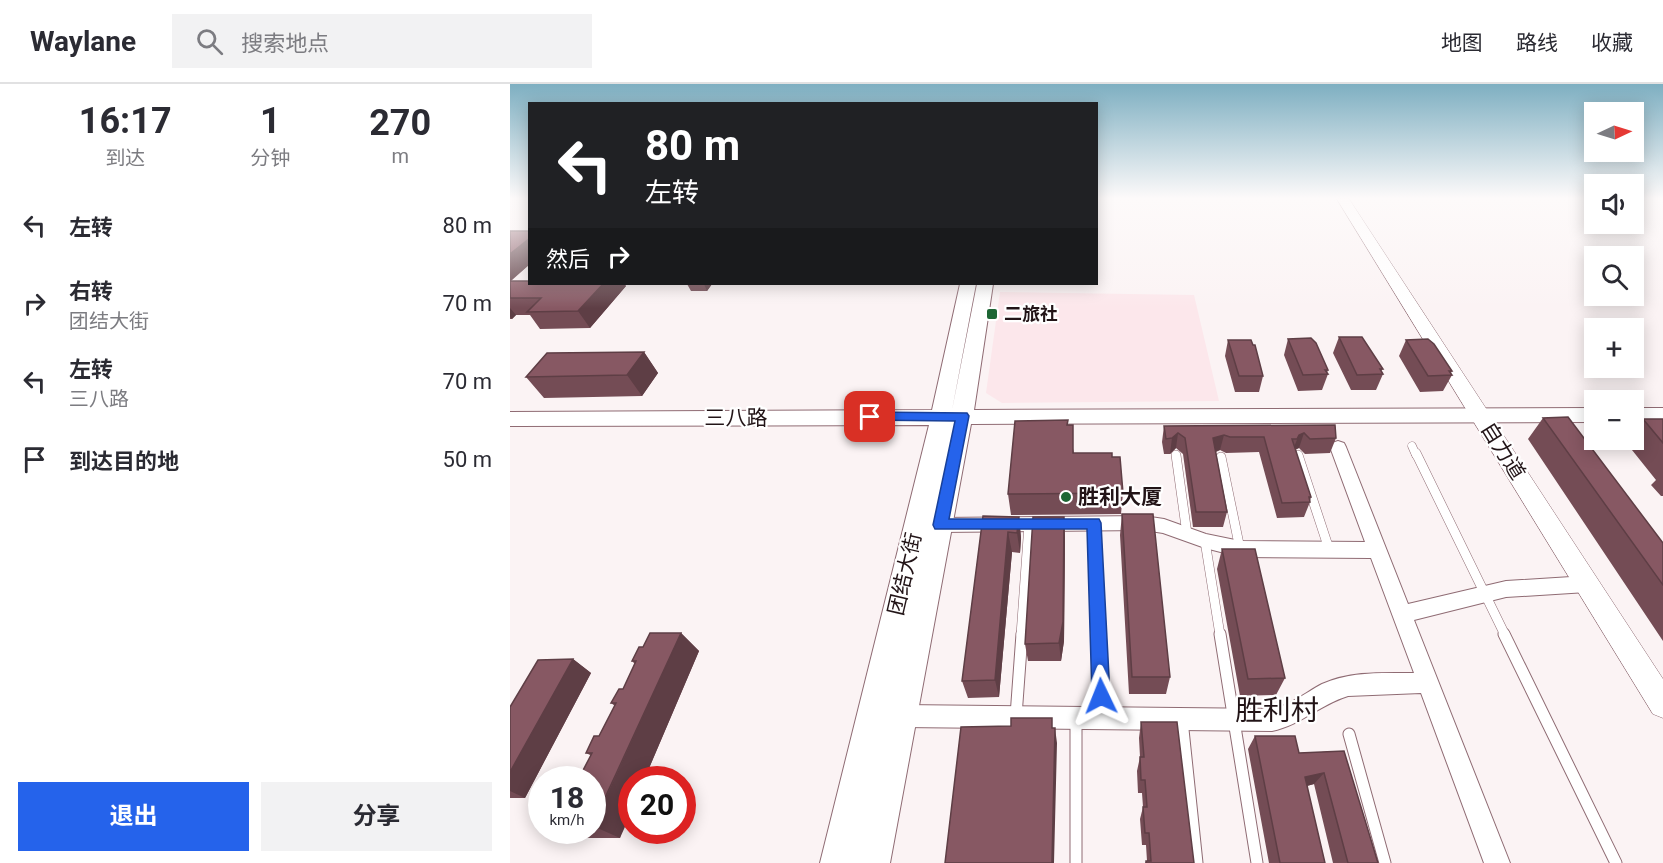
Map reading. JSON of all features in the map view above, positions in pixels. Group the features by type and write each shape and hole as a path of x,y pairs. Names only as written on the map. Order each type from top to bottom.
{"main road":[{"name":"团结大街","path":"872,863 940,525 968,285"},
{"name":"团结大街","path":"838,863 985,285"},
{"name":"三八路","path":"512,421 952,416 1584,415"},
{"path":"1644,415 1663,415"}],"street":[{"name":"自力道","path":"1366,235 1663,704"},
{"path":"1338,447 1497,863"},
{"path":"940,525 1155,524 1205,541 1240,549 1377,550"},
{"path":"1402,614 1519,587 1587,584"},
{"path":"902,716 1281,719 1297,713 1337,688 1429,683"}],"lane":[{"path":"1412,447 1616,863"},
{"path":"1176,455 1187,534"},
{"path":"1298,455 1329,549"},
{"path":"1221,456 1240,549"},
{"path":"1094,523 1102,718"},
{"path":"1016,717 1029,524"},
{"path":"1205,541 1257,863"},
{"path":"1076,717 1076,863"},
{"path":"1182,719 1197,863"},
{"path":"1349,735 1385,863"}],"shaded area":[{"path":"1000,292 1194,295 1219,401 1002,403 986,393"}],"building":[{"path":"510,235 528,235 528,240 510,254"},
{"path":"510,281 528,281 528,285 602,285 578,311 527,312 541,298 510,298"},
{"path":"1339,337 1362,337 1383,369 1380,369 1383,374 1357,375"},
{"path":"1311,338 1316,343 1328,374 1303,375 1288,339"},
{"path":"1428,339 1452,371 1449,371 1452,375 1428,376 1406,340"},
{"path":"1228,340 1251,340 1255,345 1263,376 1239,376"},
{"path":"644,352 627,375 526,377 547,353"},
{"path":"1568,417 1584,438 1584,450 1593,450 1663,543 1663,585 1543,418"},
{"path":"1644,419 1663,419 1663,443 1644,420"},
{"name":"胜利大厦","path":"1068,420 1067,425 1073,425 1073,453 1112,453 1112,457 1120,457 1123,493 1008,494 1015,421"},
{"path":"1335,425 1336,438 1310,439 1304,433 1297,439 1292,439 1311,497 1309,497 1310,502 1282,503 1264,437 1224,435 1213,438 1227,512 1196,512 1185,438 1178,433 1166,439 1164,426"},
{"path":"1122,514 1153,514 1170,677 1132,677"},
{"path":"983,516 1019,517 1017,533 1008,532 995,680 962,681"},
{"path":"1033,517 1064,517 1063,622 1059,643 1025,644"},
{"path":"1222,549 1255,549 1285,678 1248,679"},
{"path":"650,633 681,633 606,796 606,766 585,766 592,753 586,753 594,736 599,736 616,703 611,703 619,689 623,689 636,661 632,661 639,647 643,647"},
{"path":"573,659 510,772 510,707 538,660"},
{"path":"1011,718 1052,718 1052,728 1055,728 1052,863 945,863 961,727 1011,726"},
{"path":"1141,722 1177,722 1194,863 1146,863 1146,861 1151,861 1149,833 1145,833 1143,807 1147,807 1145,780 1141,780 1140,757 1144,757"},
{"path":"1255,736 1295,736 1299,753 1344,751 1378,863 1348,863 1324,773 1305,777 1325,863 1280,863"}],"place":[{"name":"二旅社","path":"992,314"},
{"name":"胜利大厦","path":"1066,497"}],"district":[{"name":"胜利村","path":"1277,710"}],"route":[{"path":"870,417 963,416 940,525 1094,523 1101,696"}]}
